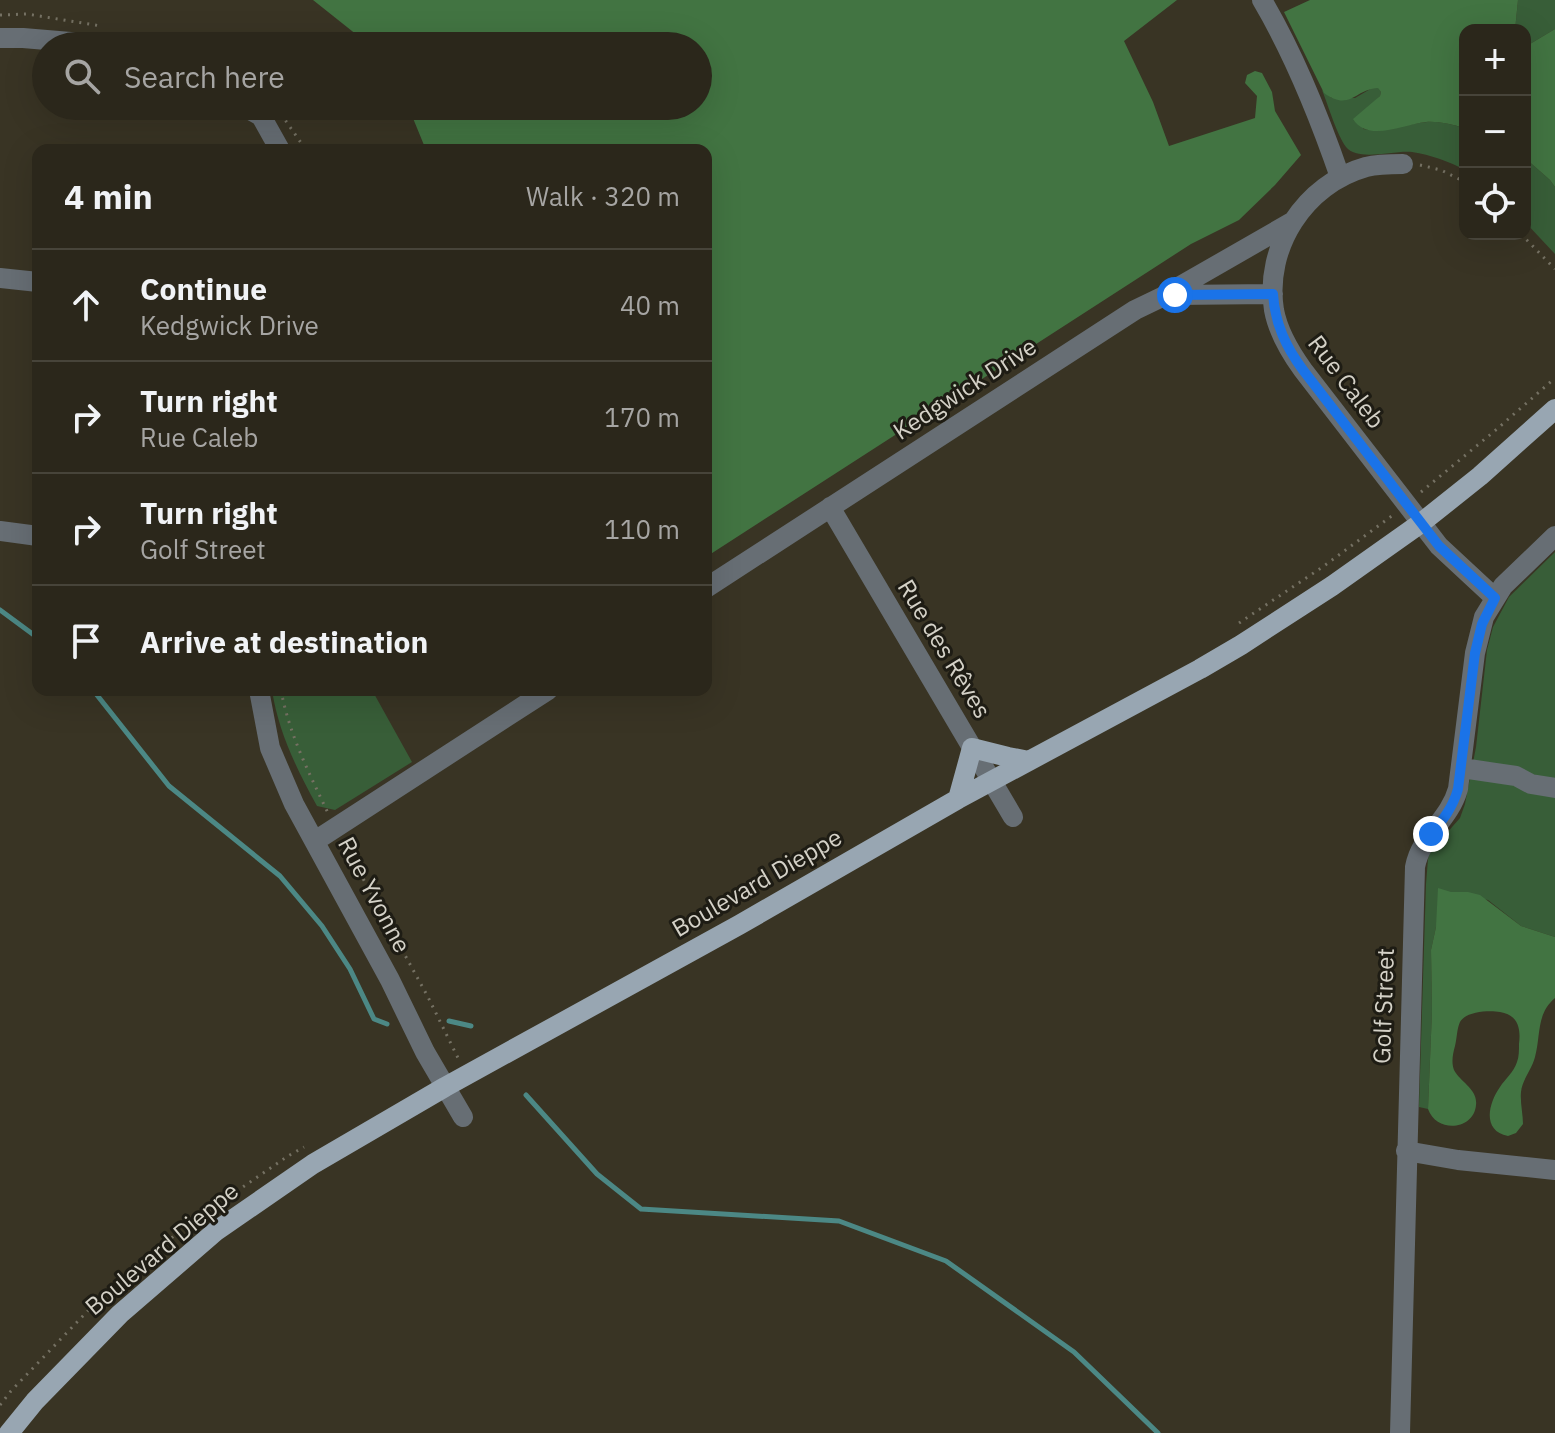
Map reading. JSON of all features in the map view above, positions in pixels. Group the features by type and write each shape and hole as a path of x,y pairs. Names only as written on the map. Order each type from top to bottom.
{"main road":[{"name":"Boulevard Dieppe","path":"9,1433 35,1401 120,1314 216,1231 313,1164 958,799 1241,645 1421,523 1480,476 1555,409"},
{"path":"958,799 972,748 1029,761"}],"street":[{"path":"1262,0 1305,84 1340,177 1368,167 1403,164"},
{"path":"0,38 32,39"},
{"path":"263,120 277,144"},
{"name":"Rue Caleb","path":"1340,177 1315,195 1292,222 1278,254 1273,279 1277,322 1292,356 1421,523 1445,552 1495,598"},
{"path":"1162,297 1292,222"},
{"path":"0,278 32,281"},
{"name":"Kedgwick Drive","path":"712,584 1119,320 1162,297 1202,293 1273,294"},
{"name":"Rue des Rêves","path":"830,507 1013,817"},
{"path":"0,531 32,535"},
{"name":"Golf Street","path":"1400,1433 1415,867 1421,846 1446,817 1455,799 1462,768 1475,653 1482,624 1503,586 1555,536"},
{"name":"Rue Yvonne","path":"260,696 270,748 294,804 390,980 425,1052 463,1117"},
{"path":"315,841 539,696"},
{"path":"1462,768 1516,776 1531,784 1555,788"},
{"path":"1406,1151 1555,1170"}],"path":[{"path":"286,120 302,144"},
{"path":"1403,164 1441,170 1459,179"},
{"path":"1527,240 1555,269"},
{"path":"1418,495 1555,378"},
{"path":"1232,628 1394,514"},
{"path":"282,696 295,743 335,828 459,1060"}],"green space":[{"path":"313,0 1177,0 1124,41 1153,102 1169,146 1255,118 1257,96 1245,83 1247,75 1255,71 1262,73 1272,92 1275,111 1301,155 1239,220 1191,244 712,553 712,144 424,144 414,120 712,120 712,32 353,32"},
{"path":"1310,0 1518,0 1516,24 1459,24 1459,127 1426,122 1377,131 1360,126 1353,119 1380,96 1378,88 1346,100 1324,93 1284,12"},
{"path":"1518,0 1555,0 1555,29 1531,43 1531,24 1516,24"},
{"path":"1555,29 1555,187 1531,163 1531,43"},
{"path":"1378,87 1381,92 1368,109 1363,129 1387,129 1432,122 1459,127 1459,167 1419,153 1367,155 1346,147 1322,90 1332,98 1355,98"},
{"path":"1531,163 1555,187 1555,254 1531,228"},
{"path":"1555,552 1555,937 1521,926 1488,900 1451,892 1436,927 1431,950 1428,1109 1419,1107 1428,859 1430,852 1460,818 1465,804 1493,627 1509,597"},
{"path":"273,696 375,696 412,762 335,810 317,806 289,750"},
{"path":"1438,888 1480,895 1521,926 1555,937 1555,998 1542,1018 1535,1057 1522,1088 1523,1124 1516,1133 1508,1136 1494,1129 1490,1116 1496,1094 1518,1058 1519,1028 1514,1019 1506,1014 1478,1012 1463,1018 1459,1024 1453,1064 1454,1070 1476,1099 1474,1113 1469,1120 1455,1126 1447,1125 1433,1117 1428,1109 1431,950"}],"waterway":[{"path":"0,610 32,634"},
{"path":"98,696 169,786 280,876 322,926 350,969 374,1019 387,1024"},
{"path":"449,1021 471,1026"},
{"path":"526,1095 597,1174 641,1209 839,1221 946,1261 1074,1352 1158,1433"}],"route":[{"path":"1175,295 1273,294 1277,322 1292,356 1439,546 1495,598 1487,610 1475,653 1458,789 1446,817 1431,834"}]}
